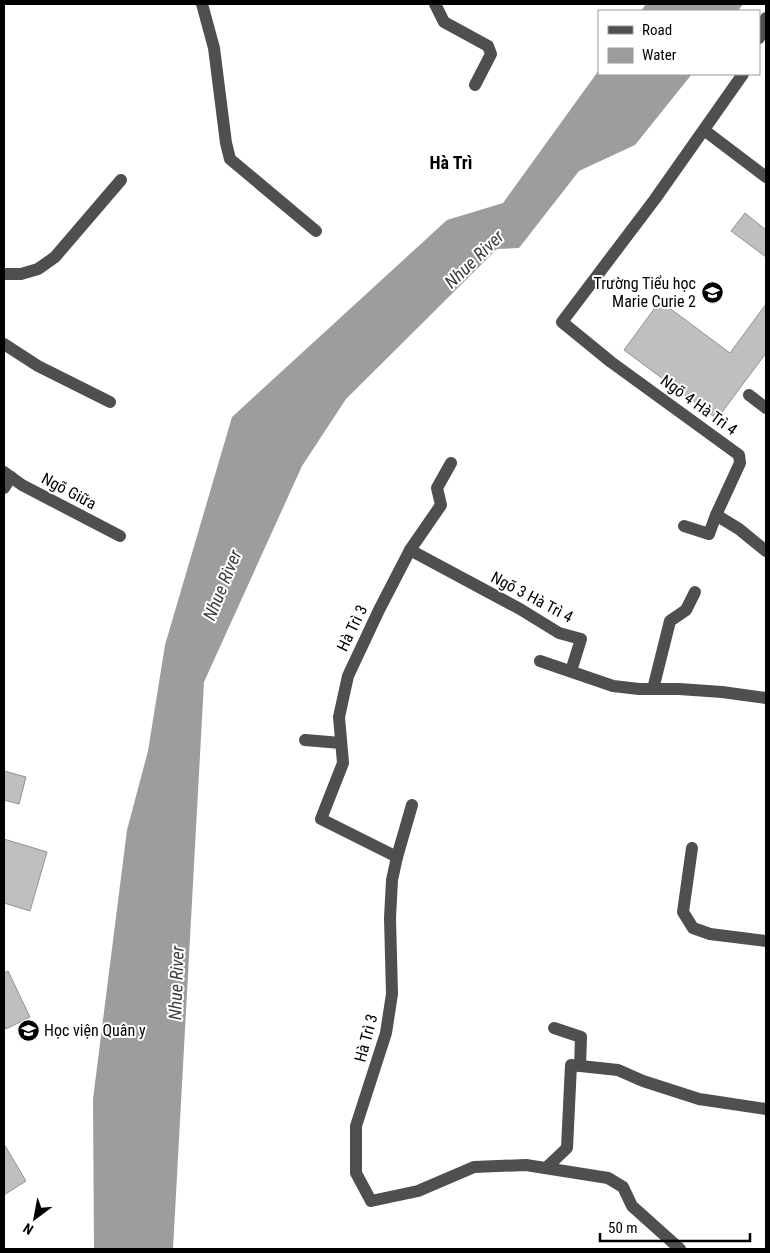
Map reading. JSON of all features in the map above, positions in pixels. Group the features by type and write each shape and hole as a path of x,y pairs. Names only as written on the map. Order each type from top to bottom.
{"street":[{"path":"202,4 214,48 226,143 230,159 316,231"},
{"path":"435,4 444,22 488,46 491,50 491,54 474,85"},
{"path":"760,35 766,18"},
{"path":"741,75 704,130 766,177"},
{"name":"Ngõ 4 Hà Trì 4","path":"684,526 709,534 716,514 740,463 739,454 611,362 562,322 655,199 704,130"},
{"path":"4,274 21,274 38,269 55,257 121,180"},
{"path":"4,344 38,366 110,402"},
{"path":"750,395 766,408"},
{"name":"Hà Trì 3","path":"451,464 437,488 442,505 410,550 348,676 339,717 343,763 321,819 397,857 392,880 390,918 392,994 386,1033 356,1126 356,1173 371,1201 418,1191 474,1166 526,1165 546,1168"},
{"path":"4,488 7,474"},
{"name":"Ngõ Giữa","path":"7,474 22,485 120,536"},
{"path":"716,514 739,529 766,552"},
{"name":"Ngõ 3 Hà Trì 4","path":"410,550 520,609 559,633 581,639 571,671"},
{"path":"653,689 670,622 686,610 695,592"},
{"path":"540,661 612,686 722,692 766,698"},
{"path":"305,740 341,743"},
{"path":"397,857 412,805"},
{"path":"692,848 683,912 692,928 710,934 766,941"},
{"path":"554,1028 581,1037 580,1066"},
{"path":"546,1168 567,1148 571,1066 618,1070 643,1081 699,1099 766,1109"},
{"path":"546,1168 608,1178 622,1187 632,1206 680,1249"}],"water":[{"path":"646,4 743,4 739,10 642,10"},
{"name":"Nhue River","path":"598,71 598,75 691,75 635,145 579,171 519,248 497,249 346,399 302,466 204,682 173,1249 94,1249 93,1099 127,830 148,751 165,645 232,417 447,220 503,203"}],"building":[{"path":"745,213 766,230 766,257 731,231"},
{"path":"660,301 730,353 766,304 766,353 717,419 624,350"},
{"path":"4,771 26,777 19,804 4,800"},
{"path":"4,839 47,852 30,911 4,903"},
{"path":"8,971 30,1017 6,1029 4,1024 4,973"},
{"path":"4,1144 26,1181 4,1195"}],"place":[{"name":"Trường Tiểu học Marie Curie 2","path":"712,292"},
{"name":"Học viện Quân y","path":"28,1030"}],"district":[{"name":"Hà Trì","path":"451,162"}]}
